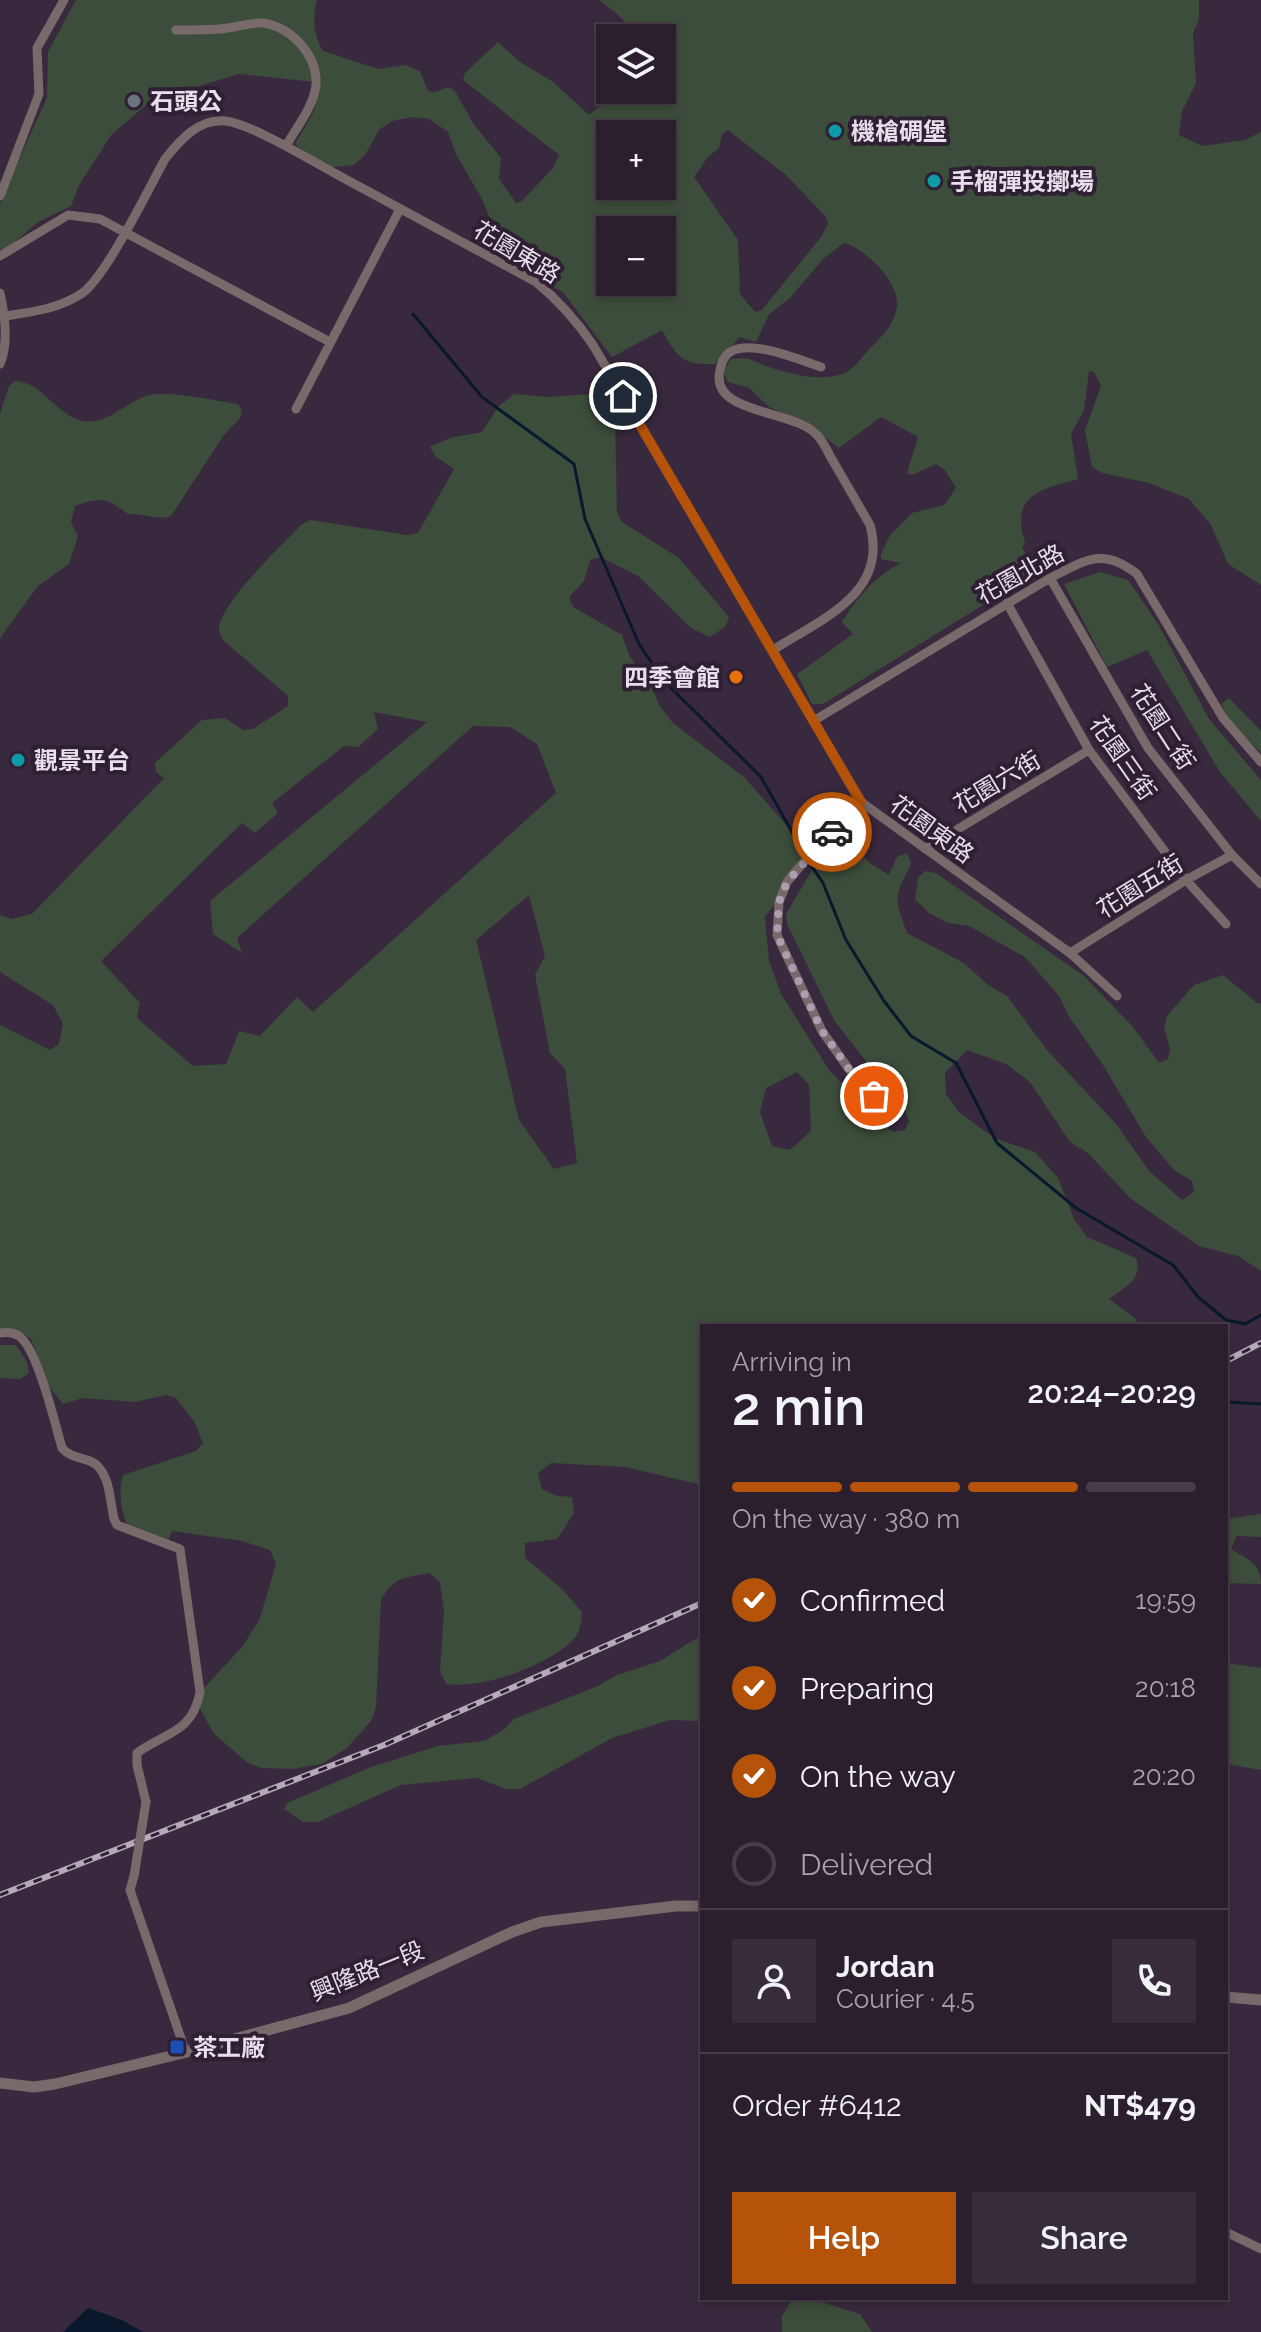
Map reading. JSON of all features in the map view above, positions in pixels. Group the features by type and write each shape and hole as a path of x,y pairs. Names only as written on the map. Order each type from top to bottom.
{"street":[{"path":"0,196 39,94 37,48 64,0"},
{"path":"176,30 219,29 262,23 295,37 314,69 316,84 312,99 286,146"},
{"name":"花園東路","path":"5,316 53,308 84,293 106,264 165,159 190,132 208,123 225,121 286,146 536,282 578,323 861,802 1070,953 1117,996"},
{"path":"296,409 400,209"},
{"path":"0,256 68,215 100,219 330,342"},
{"path":"0,293 5,316 0,364"},
{"path":"773,650 853,598 871,571 874,540 870,525 817,435 800,423 726,397 718,381 723,359 730,351 749,347 821,367"},
{"name":"花園北路","path":"815,720 1050,578 1089,559 1106,557 1123,563 1137,574 1223,718 1261,762"},
{"name":"花園二街","path":"1050,578 1148,748 1232,855 1261,884"},
{"name":"花園三街","path":"1007,603 1089,750 1186,880 1226,924"},
{"name":"花園六街","path":"925,849 1089,750"},
{"path":"861,802 787,882 779,902 777,935 822,1031 853,1075 894,1117"},
{"name":"花園五街","path":"1070,953 1186,880 1232,855"},
{"path":"0,1333 20,1336 26,1343 44,1387 62,1448 68,1455 95,1463 104,1474 117,1525 180,1549 200,1692 187,1722 174,1733 137,1753 146,1802 130,1890 186,2053"},
{"name":"興隆路一段","path":"0,2083 34,2087 55,2084 186,2053 349,2008 512,1932 541,1922 676,1906 700,1906"},
{"path":"1228,1997 1261,2000"},
{"path":"1228,2233 1261,2249"}],"green space":[{"path":"76,0 317,0 315,27 323,51 378,69 406,65 420,71 428,91 449,87 455,91 473,123 501,158 499,179 516,203 522,201 553,168 559,155 463,80 465,73 498,42 520,62 552,81 589,115 602,104 676,104 676,24 627,24 599,0 1199,0 1199,19 1193,34 1196,83 1182,111 1179,135 1202,146 1245,140 1261,132 1261,585 1228,564 1211,525 1189,499 1149,483 1102,473 1092,467 1085,430 1101,386 1094,372 1089,371 1084,410 1071,434 1078,479 1043,490 1023,508 1021,527 1025,543 1022,547 1038,571 823,704 812,704 797,674 853,634 842,622 848,613 875,581 901,563 881,559 890,535 912,513 944,505 956,488 945,470 936,464 912,475 907,473 918,437 881,417 839,448 809,425 769,407 749,388 728,382 723,372 731,359 738,358 808,376 836,376 851,369 886,331 897,306 893,287 871,259 844,243 824,258 790,298 769,314 756,342 740,337 715,364 695,363 682,358 662,330 612,357 563,292 499,258 492,245 494,230 483,201 456,154 448,132 429,119 414,117 392,121 379,130 365,155 354,165 324,168 295,144 314,111 319,89 314,82 239,74 152,100 112,134 79,185 71,206 38,222 10,246 0,250 0,205 3,194 47,98 48,52","holes":["728,130 786,175 826,217 828,224 762,310 755,312 740,294 738,240 694,177 707,158 719,148 722,134"]},
{"path":"15,381 34,387 64,412 83,421 103,419 139,399 157,394 238,404 242,410 240,418 224,435 171,516 161,518 128,514 103,500 75,506 71,522 78,536 69,564 38,586 0,638 0,414 9,386"},
{"path":"514,394 548,397 590,394 600,398 615,414 617,512 622,522 679,558 729,617 725,627 710,637 691,628 638,576 600,557 590,560 584,581 569,597 573,607 622,635 630,657 651,684 659,705 673,723 744,777 809,854 805,864 765,917 769,961 781,994 829,1070 885,1127 894,1132 905,1130 909,1121 905,1111 834,1020 787,924 786,914 846,818 856,813 866,819 867,829 856,848 871,864 889,875 897,857 907,853 911,864 901,884 898,904 907,933 964,963 988,985 1007,996 1047,1050 1117,1125 1149,1171 1182,1200 1194,1192 1192,1181 1174,1170 1146,1137 1103,1065 1068,1015 1060,997 1025,957 969,926 948,923 929,913 915,899 918,878 925,871 936,873 1084,976 1133,1027 1159,1063 1168,1059 1170,1049 1164,1027 1167,1016 1194,985 1223,975 1261,1004 1261,1271 1238,1256 1199,1246 1130,1198 1088,1153 1070,1142 1030,1082 1006,1064 967,1050 945,1073 946,1094 959,1112 994,1138 1035,1152 1058,1178 1074,1219 1087,1237 1136,1258 1138,1266 1135,1277 1109,1299 1138,1324 700,1324 700,1485 625,1467 551,1463 538,1473 542,1489 557,1496 572,1497 574,1513 557,1539 525,1543 525,1558 561,1588 582,1612 575,1638 560,1651 513,1674 478,1683 446,1684 440,1671 444,1611 440,1582 429,1573 400,1580 390,1587 381,1600 376,1707 371,1721 347,1748 322,1764 292,1769 261,1768 248,1763 214,1734 200,1709 201,1691 242,1647 259,1621 276,1564 270,1550 242,1541 172,1531 168,1541 128,1526 122,1507 123,1475 196,1451 203,1443 195,1423 176,1398 166,1395 135,1402 83,1398 63,1404 50,1388 31,1339 20,1332 0,1332 0,1025 50,1050 59,1044 63,1024 53,1005 0,972 0,915 11,919 32,914 164,778 156,772 155,763 202,720 225,718 243,730 253,729 288,706 288,696 223,640 219,629 229,605 240,590 301,525 310,520 407,535 418,533 454,469 435,456 430,447 450,438 482,432 498,407","holes":["374,712 427,722 210,901 213,934 242,953 237,938 473,726 510,727 537,744 556,793 313,1012 297,997 260,1036 239,1031 226,1064 193,1066 137,1018 140,1003 101,961 242,823 255,833 278,813 272,803 344,746 358,747 378,729","529,895 545,956 535,975 550,1053 565,1069 577,1163 554,1169 519,1120 476,940","797,1072 809,1085 811,1131 790,1150 772,1146 760,1112 766,1088"]},
{"path":"1100,572 1128,580 1158,624 1209,719 1261,780 1261,821 1220,772 1147,650 1107,667 1064,584"},
{"path":"1229,698 1261,731 1261,753 1228,720 1221,704"},
{"path":"0,1345 16,1345 27,1362 29,1373 20,1379 0,1378"},
{"path":"1261,1514 1261,1537 1237,1536 1231,1549 1256,1566 1261,1584 1228,1583 1228,1519"},
{"path":"700,1636 700,1721 670,1720 612,1738 520,1789 506,1789 477,1778 401,1785 318,1822 303,1822 284,1809 287,1803 371,1767 438,1746 484,1741 514,1719 598,1686 617,1675 660,1661"},
{"path":"1228,1663 1261,1668 1261,1770 1228,1764"},
{"path":"792,2300 815,2300 860,2314 872,2332 782,2332 782,2316"}],"water":[{"path":"88,2308 122,2320 143,2332 63,2332"}],"waterway":[{"path":"413,314 482,397 574,464 585,519 639,644 664,681 761,777 805,855"},
{"path":"809,862 823,883 846,940 884,1001 911,1036 956,1063 997,1143 1076,1208 1173,1265 1198,1297 1226,1320 1245,1324 1261,1315"},
{"path":"1228,1402 1261,1404"}],"railway":[{"path":"1228,1360 1261,1343"},
{"path":"0,1895 384,1745 700,1604"}],"way so far":[{"path":"832,832 787,882 779,902 777,935 822,1031 853,1075 874,1096"}],"place":[{"name":"石頭公","path":"134,101"},
{"name":"機槍碉堡","path":"835,131"},
{"name":"手榴彈投擲場","path":"934,181"},
{"name":"四季會館","path":"736,677"},
{"name":"觀景平台","path":"18,760"},
{"name":"茶工廠","path":"177,2047"}],"route":[{"path":"623,396 861,802 832,832"}]}
